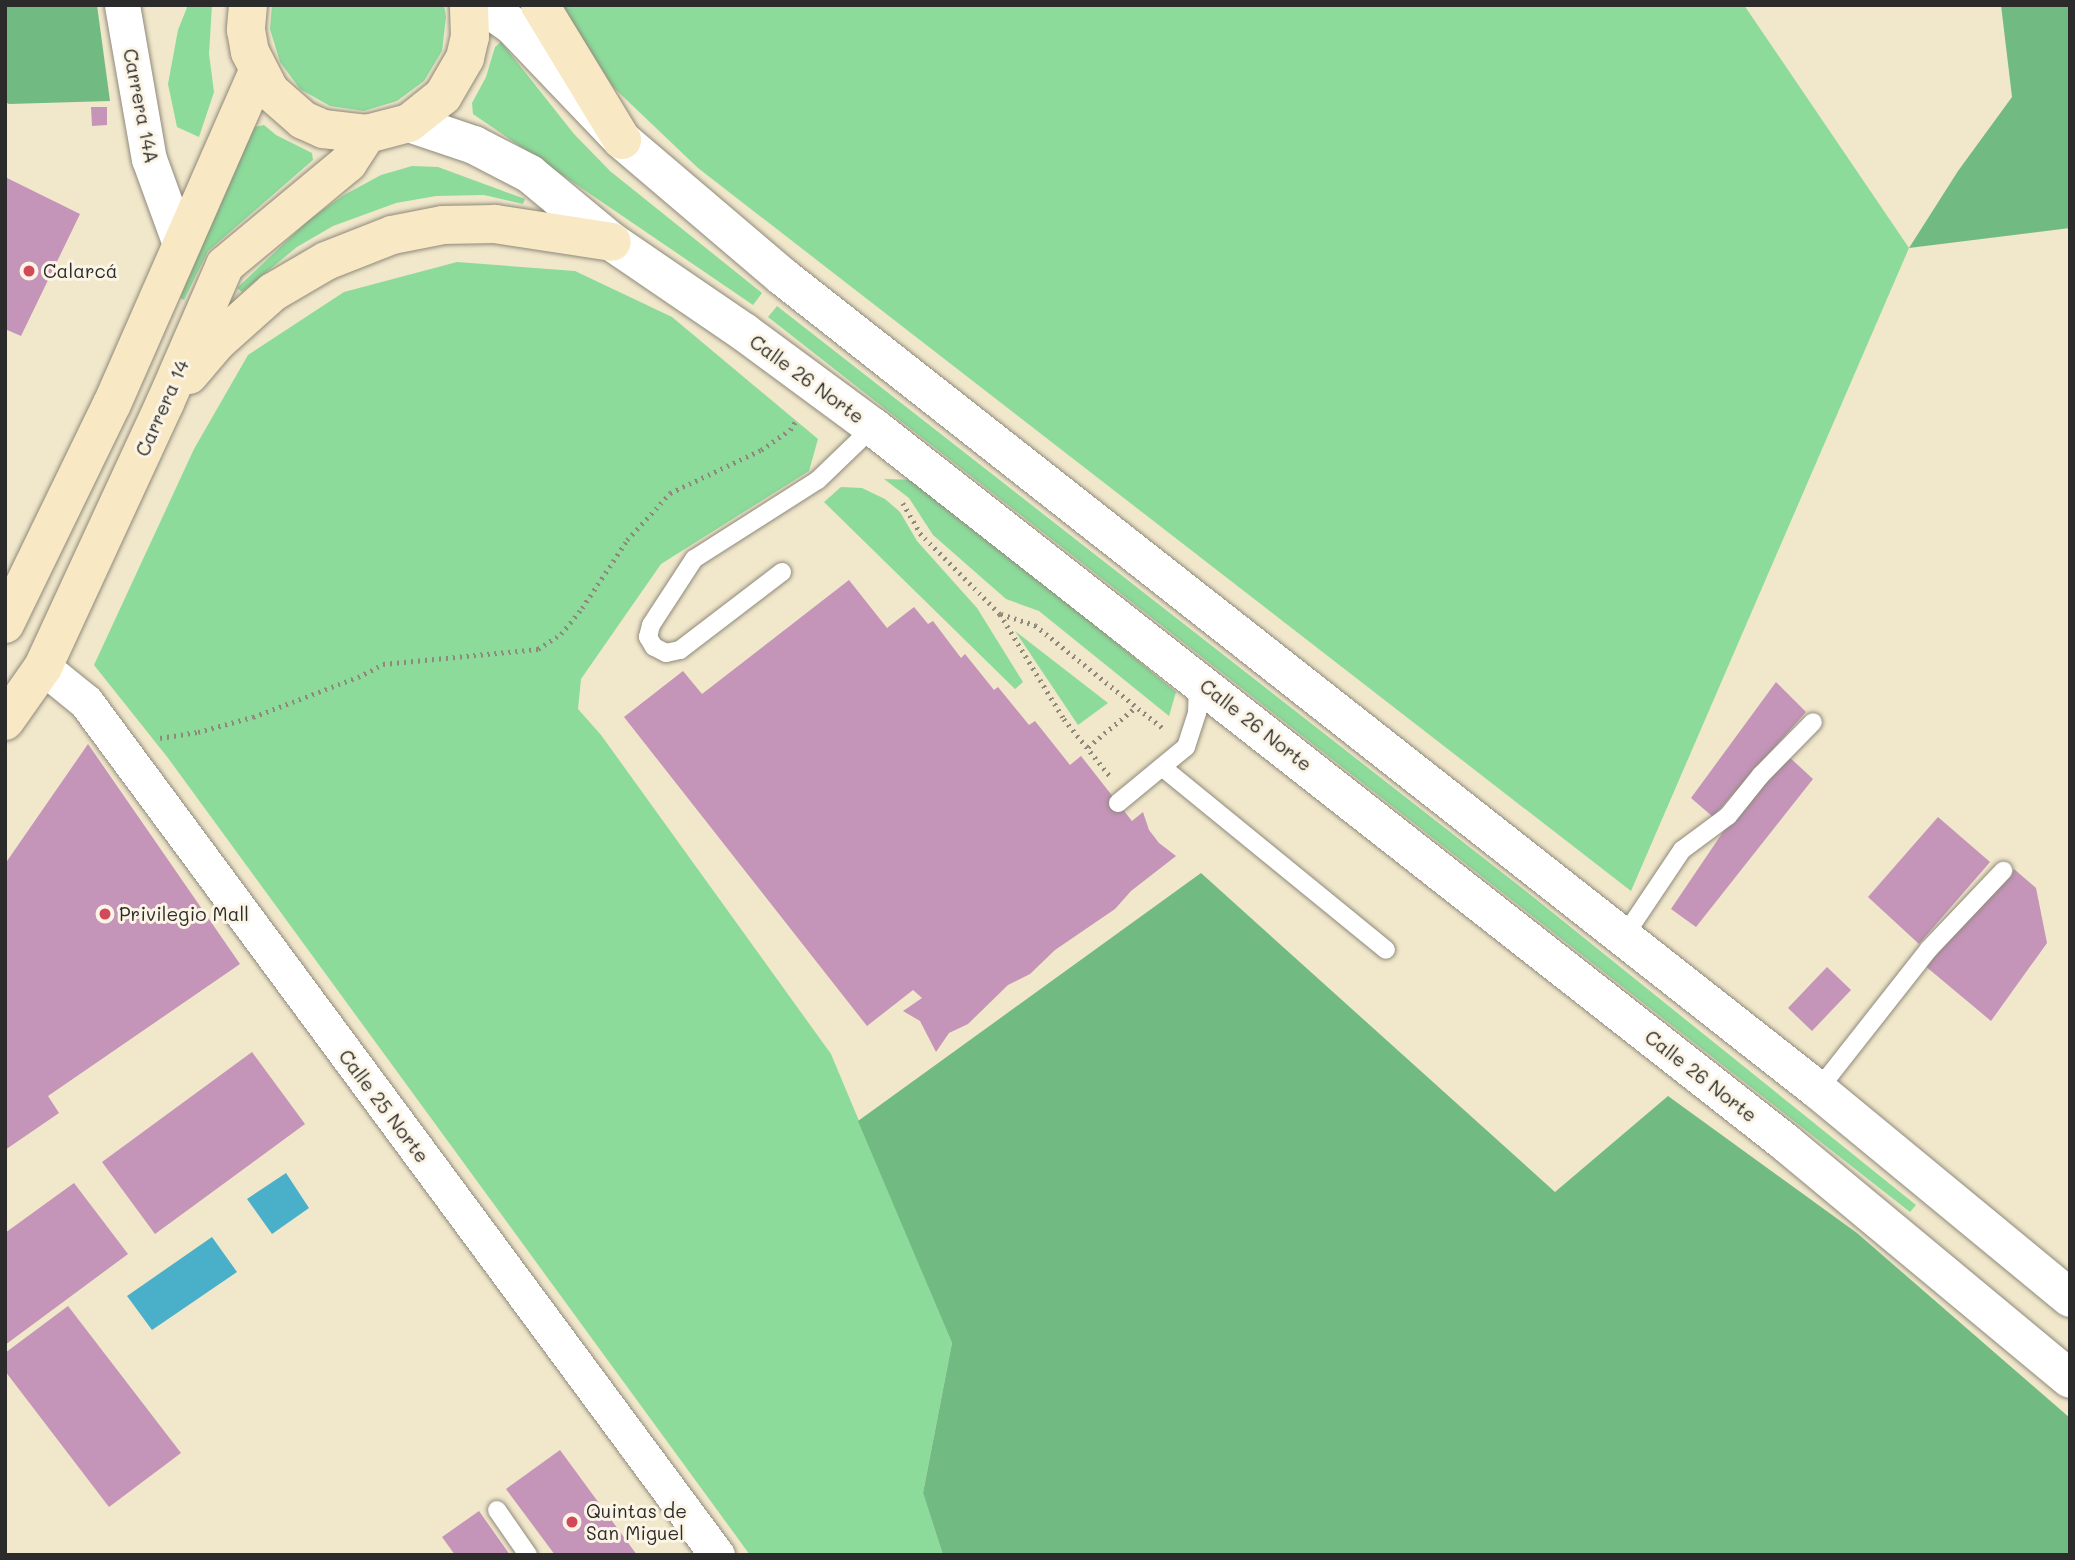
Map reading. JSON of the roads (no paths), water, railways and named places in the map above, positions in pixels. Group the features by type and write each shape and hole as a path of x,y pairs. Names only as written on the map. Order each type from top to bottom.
{"main road":[{"path":"248,5 246,30 258,72 277,99 303,120 323,129 366,134 409,123 435,104 456,78 470,37 469,5"},
{"path":"540,5 622,140"},
{"path":"5,624 112,404 180,244 258,72"},
{"name":"Carrera 14","path":"5,721 43,667 166,403 225,265 348,163 366,134"},
{"path":"166,403 217,342 273,292 326,261 381,239 443,225 495,224 612,242"}],"street":[{"name":"Carrera 14A","path":"122,5 149,159 180,244"},
{"path":"483,5 514,27 622,140 783,277 1822,1093 2070,1298"},
{"name":"Calle 26 Norte","path":"409,123 474,145 530,174 612,242 873,427 1198,679 1786,1143 2070,1379"},
{"name":"Calle 25 Norte","path":"43,667 86,702 115,739 717,1555"}],"lane":[{"path":"782,572 680,650 666,653 654,647 648,637 651,625 694,559 818,480 873,427"},
{"path":"1122,800 1186,747 1197,713 1198,679"},
{"path":"1623,937 1682,850 1728,816 1761,775 1813,722"},
{"path":"1162,767 1386,950"},
{"path":"1822,1093 1929,949 2003,871"},
{"path":"497,1510 528,1555"}],"water":[{"path":"286,1173 309,1208 272,1234 247,1199"},
{"path":"212,1237 237,1272 152,1330 127,1296"}],"place":[{"name":"Calarcá","path":"29,271"},
{"name":"Privilegio Mall","path":"105,914"},
{"name":"Quintas de San Miguel","path":"572,1522"}]}
